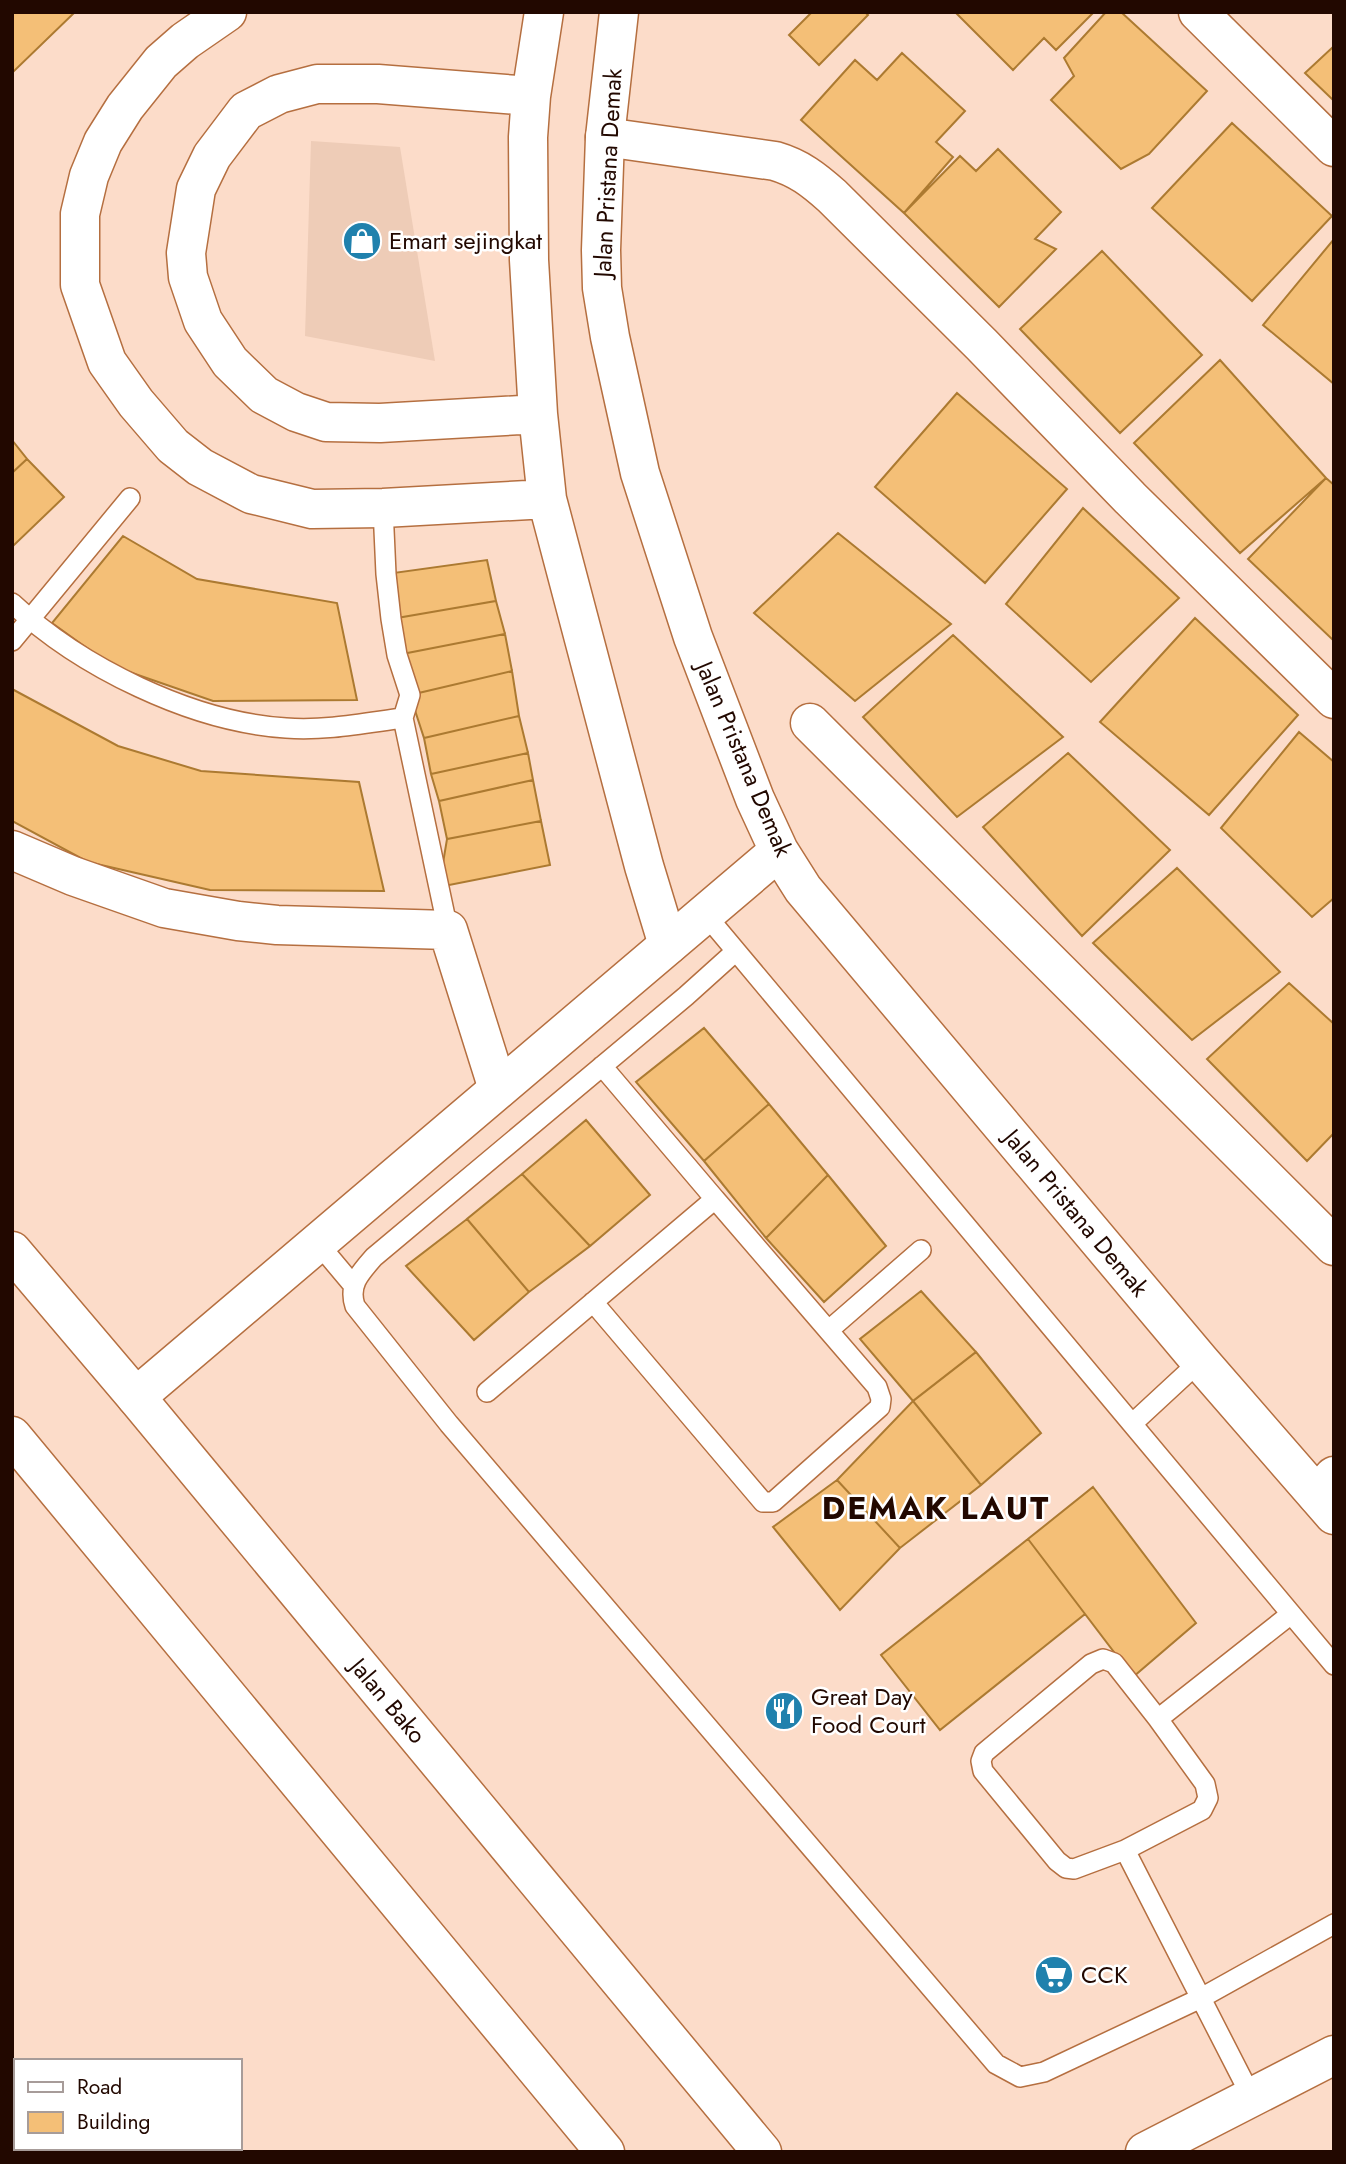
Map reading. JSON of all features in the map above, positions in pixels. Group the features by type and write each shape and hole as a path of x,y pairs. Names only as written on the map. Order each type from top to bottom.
{"street":[{"path":"227,12 185,41 161,62 125,107 103,142 89,176 80,214 80,285 107,362 136,404 173,446 200,467 251,494 312,509 547,499"},
{"path":"544,12 531,96 528,137 529,260 538,414 547,499 644,866 668,945"},
{"name":"Jalan Pristana Demak","path":"619,12 605,137 601,250 610,337 640,473 693,637 755,800 779,851 803,889 1200,1360 1328,1495"},
{"path":"1198,12 1334,147"},
{"path":"531,96 378,84 317,85 279,94 246,111 212,156 196,189 186,253 188,277 204,321 230,362 264,395 296,412 326,422 380,423 538,414"},
{"path":"605,137 775,161 807,174 973,336 1130,498 1334,699"},
{"path":"810,723 1334,1247"},
{"path":"12,850 73,876 164,908 278,925 447,930 498,1089"},
{"path":"136,1396 779,851"},
{"name":"Jalan Bako","path":"12,1251 136,1396 762,2152"},
{"path":"12,1436 605,2152"},
{"path":"1145,2152 1334,2055"}],"lane":[{"path":"12,641 130,498"},
{"path":"383,508 391,619 397,655 410,695 403,718 447,930"},
{"path":"12,603 71,650 139,686 183,705 226,717 284,728 312,729 403,718"},
{"path":"705,914 1334,1665"},
{"path":"736,951 374,1258 353,1285 351,1291 355,1306 449,1424 996,2064 1020,2077 1044,2072 1201,1998 1334,1924"},
{"path":"593,1303 763,1502 773,1502 880,1407 881,1399 877,1387 602,1066"},
{"path":"487,1392 715,1199"},
{"path":"317,1242 353,1285"},
{"path":"829,1330 921,1250"},
{"path":"1133,1423 1200,1360"},
{"path":"1158,1719 1291,1614"},
{"path":"1103,1659 1114,1663 1158,1719 1205,1784 1208,1798 1202,1810 1125,1850 1074,1870 1057,1861 983,1771 981,1761 984,1753 1091,1664 1103,1659"},
{"path":"1125,1850 1252,2098"}],"shaded area":[{"name":"Emart sejingkat","path":"311,141 400,147 435,361 305,336"}],"building":[{"path":"12,12 75,12 12,73"},
{"path":"812,12 865,12 868,15 819,65 789,35"},
{"path":"955,12 1094,12 1056,50 1044,38 1013,70"},
{"path":"1106,12 1121,12 1207,91 1149,154 1121,169 1051,100 1074,76 1064,58"},
{"path":"1334,46 1334,101 1305,73"},
{"path":"902,53 965,111 936,142 953,157 904,213 801,120 855,60 877,80"},
{"path":"1232,123 1332,216 1252,301 1152,208"},
{"path":"998,149 1061,212 1035,239 1056,249 999,307 904,213 960,156 976,171"},
{"path":"1334,239 1334,384 1263,325"},
{"path":"1102,251 1202,355 1120,433 1020,329"},
{"path":"1220,360 1326,478 1240,553 1134,443"},
{"path":"957,393 1067,489 985,583 875,487"},
{"path":"12,440 27,459 12,473"},
{"path":"27,459 64,497 12,547 12,473"},
{"path":"1326,478 1334,485 1334,641 1248,559"},
{"path":"1083,508 1179,598 1091,682 1006,604"},
{"path":"838,533 951,624 855,701 754,613"},
{"path":"123,536 197,579 337,603 357,700 213,701 112,666 52,623"},
{"path":"487,560 496,601 391,619 386,574"},
{"path":"496,601 505,634 397,655 391,619"},
{"path":"1195,618 1298,715 1209,815 1100,722"},
{"path":"505,634 512,671 410,695 397,655"},
{"path":"953,635 1063,737 957,817 863,717"},
{"path":"512,671 519,716 424,738 410,695"},
{"path":"12,689 118,746 201,771 359,782 384,891 210,890 88,862 12,821"},
{"path":"519,716 528,753 431,774 424,738"},
{"path":"1299,732 1334,762 1334,898 1312,917 1221,828"},
{"path":"528,753 533,780 439,801 431,774"},
{"path":"1068,753 1170,850 1082,936 983,827"},
{"path":"533,780 541,821 447,839 439,801"},
{"path":"541,821 550,865 439,887 447,839"},
{"path":"1177,868 1280,972 1192,1040 1093,943"},
{"path":"1289,983 1334,1024 1334,1133 1307,1161 1207,1059"},
{"path":"704,1028 769,1104 704,1161 636,1082"},
{"path":"769,1104 828,1175 766,1238 704,1161"},
{"path":"586,1120 650,1195 590,1246 522,1174"},
{"path":"522,1174 590,1246 529,1292 467,1219"},
{"path":"828,1175 886,1246 824,1302 766,1238"},
{"path":"467,1219 529,1292 474,1340 406,1266"},
{"path":"921,1291 976,1352 913,1401 860,1339"},
{"path":"976,1352 1041,1433 981,1485 913,1401"},
{"path":"913,1401 981,1485 900,1548 837,1480"},
{"path":"837,1480 900,1548 840,1610 773,1527"},
{"path":"1093,1487 1196,1623 1133,1677 1028,1539"},
{"path":"1028,1539 1085,1614 940,1730 881,1655"}],"place":[{"name":"Emart sejingkat","path":"362,241"},
{"name":"Great Day Food Court","path":"784,1711"},
{"name":"CCK","path":"1054,1975"}],"district":[{"name":"DEMAK LAUT","path":"936,1508"}]}
